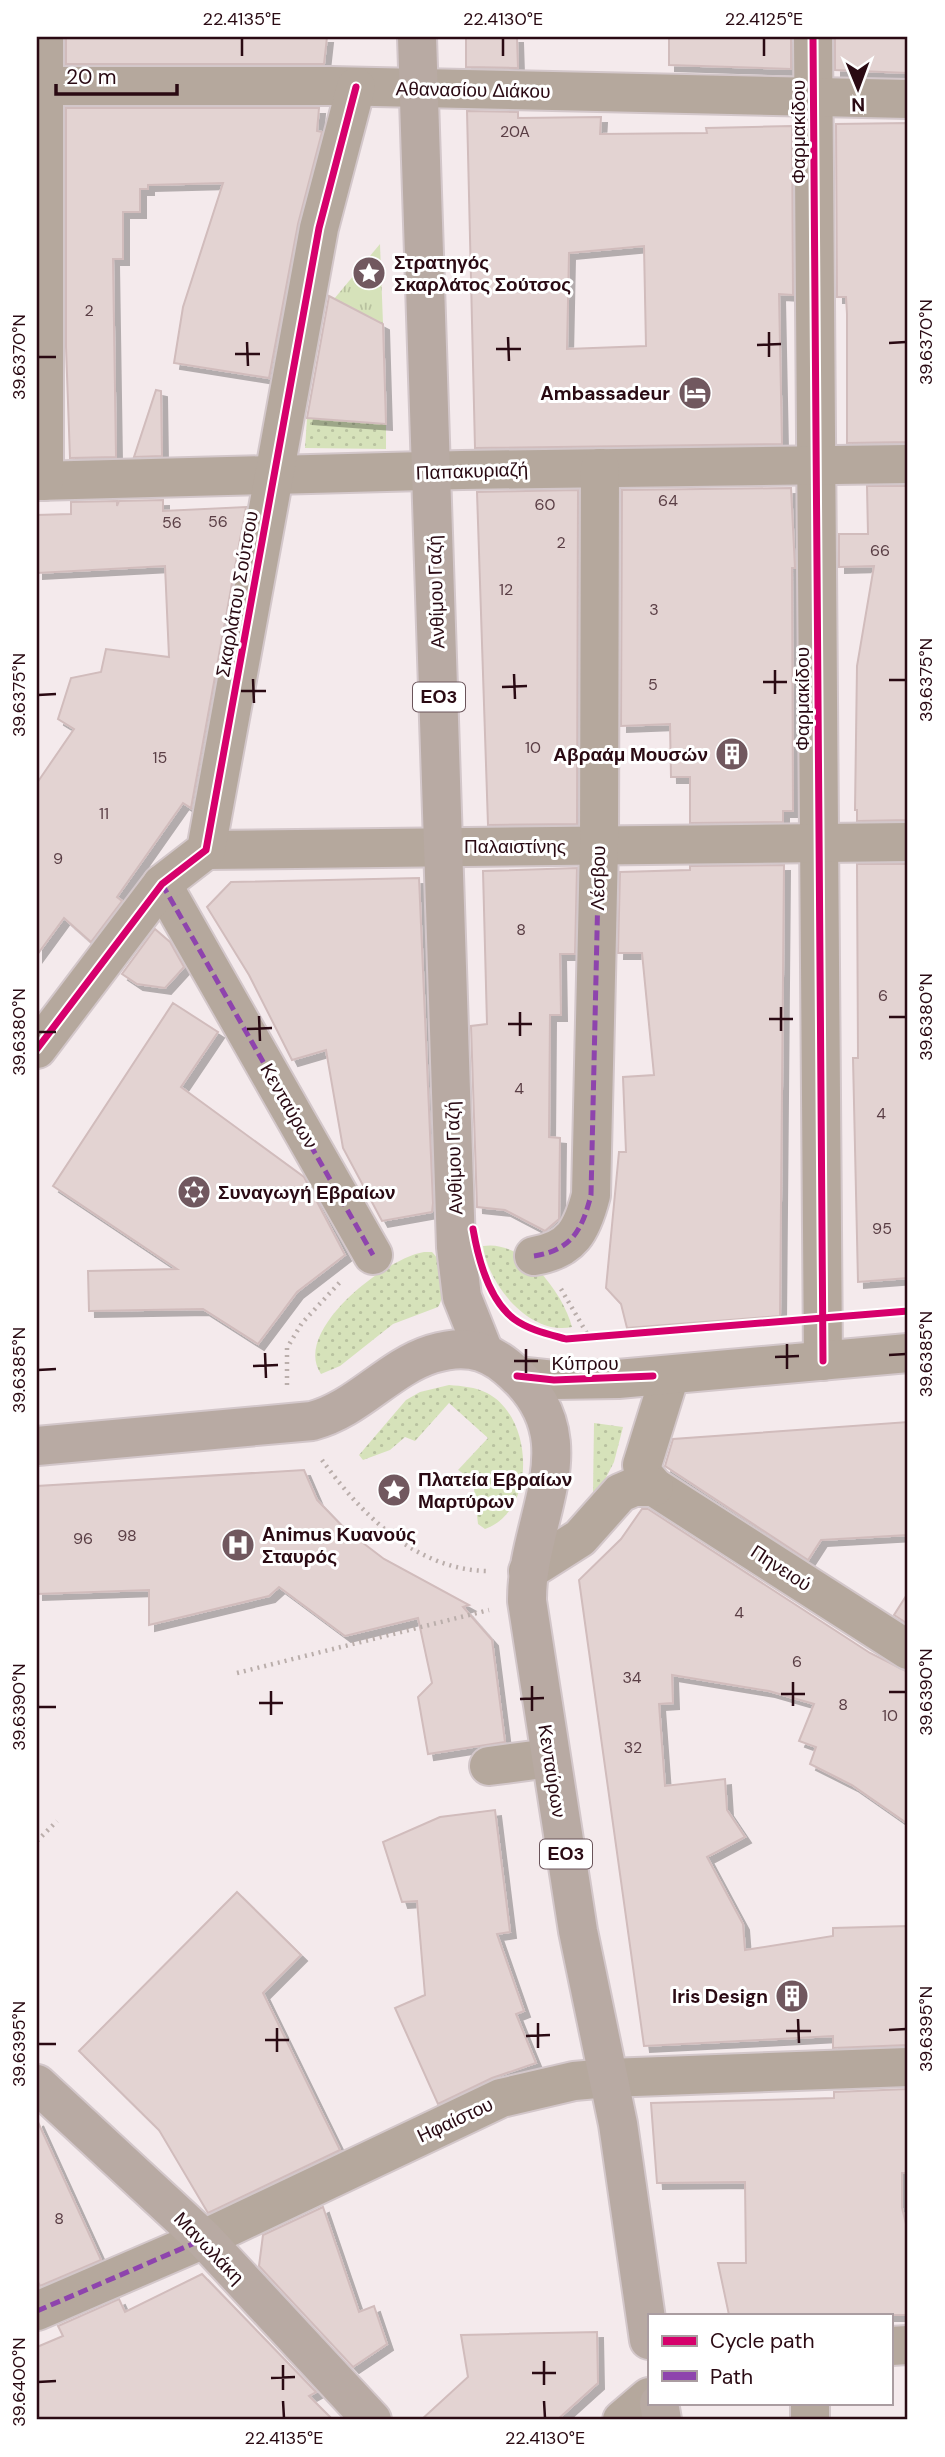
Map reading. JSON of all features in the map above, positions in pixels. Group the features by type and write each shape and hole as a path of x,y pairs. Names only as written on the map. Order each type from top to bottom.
{"main road":[{"name":"Ανθίμου Γαζή","path":"416,37 458,1277 472,1328 484,1352"},
{"path":"37,1446 320,1419 354,1403 417,1360 453,1349 484,1352"},
{"name":"Κενταύρων","path":"484,1352 517,1376 539,1405 547,1423 553,1463 528,1586 550,1758 578,1931 618,2124 648,2333"},
{"name":"Μανωλάκη","path":"37,2084 204,2239 372,2420"}],"street":[{"path":"40,481 40,86 44,37"},
{"name":"Φαρμακίδου","path":"813,37 823,1361"},
{"name":"Αθανασίου Διάκου","path":"40,86 356,87 908,99"},
{"name":"Σκαρλάτου Σούτσου","path":"206,850 319,228 356,87"},
{"name":"Παπακυριαζή","path":"40,481 432,471 908,464"},
{"name":"Λέσβου","path":"534,1256 555,1253 573,1238 586,1216 591,1195 599,846 600,468"},
{"name":"Παλαιστίνης","path":"206,850 908,842"},
{"path":"37,1049 163,884 206,850"},
{"name":"Κενταύρων","path":"163,884 373,1255"},
{"name":"Κύπρου","path":"517,1376 593,1380 908,1353"},
{"path":"653,1487 644,1475 642,1465 670,1375"},
{"path":"528,1586 580,1538 620,1493 634,1487 653,1487"},
{"name":"Πηνειού","path":"653,1487 908,1650"},
{"path":"489,1766 550,1758"},
{"name":"Ηφαίστου","path":"37,2311 204,2239 501,2098 574,2081 608,2078 908,2067"},
{"path":"622,2420 648,2398"}],"path":[{"path":"373,1255 334,1287 302,1323 287,1348 287,1392 295,1423 356,1504 422,1554 444,1565 528,1586"},
{"path":"578,1338 603,1336"},
{"path":"237,1673 528,1586"},
{"path":"37,1841 57,1821"}],"green space":[{"path":"380,244 383,324 334,299"},
{"path":"307,418 386,424 386,449 305,448"},
{"path":"483,1246 498,1246 513,1251 539,1271 560,1299 572,1327 556,1328 527,1316 502,1291 493,1276"},
{"path":"432,1252 442,1271 443,1294 438,1307 393,1324 340,1366 321,1374 315,1357 319,1338 330,1318 367,1282 407,1257"},
{"path":"449,1385 482,1391 503,1405 514,1422 521,1442 521,1484 514,1504 502,1519 485,1529 478,1524 473,1480 458,1470 488,1438 449,1403 415,1441 405,1437 390,1450 363,1460 359,1455 406,1400 420,1392"},
{"path":"594,1423 623,1427 614,1462 597,1495 593,1494"}],"building":[{"path":"66,37 327,37 324,64 66,64"},
{"path":"466,37 517,37 518,68 466,67"},
{"path":"669,37 791,37 791,69 669,65"},
{"path":"835,37 908,37 908,73 835,70"},
{"path":"66,108 319,108 317,131 322,132 298,224 269,378 174,363 183,307 223,183 148,185 148,189 140,189 140,212 123,212 123,259 113,259 116,457 70,458 66,347"},
{"path":"467,111 518,112 518,118 601,117 600,134 707,133 706,128 792,126 793,295 779,294 782,444 475,448","holes":["644,246 646,346 567,349 569,253"]},
{"path":"908,123 908,442 847,443 846,297 837,297 836,124"},
{"path":"329,296 383,324 386,424 307,418"},
{"path":"156,390 161,391 162,456 134,457"},
{"path":"867,486 908,486 908,820 857,821 855,810 857,666 874,566 839,567 839,534 868,534"},
{"path":"791,488 795,568 792,568 793,811 783,811 783,822 690,823 690,777 671,777 670,724 621,726 622,490"},
{"path":"578,490 577,824 488,825 477,492"},
{"path":"163,500 163,511 246,507 191,808 183,803 117,897 122,901 91,942 64,918 37,955 37,783 74,729 58,719 71,678 101,672 106,649 169,657 165,566 37,573 37,515 71,514 71,502 117,501 117,506 119,501"},
{"path":"857,864 908,864 908,1278 858,1282 853,1058 858,1058"},
{"path":"784,865 780,1316 627,1328 621,1304 606,1288 619,1152 626,1152 623,1077 654,1075 642,953 618,953 620,872 690,870 690,866"},
{"path":"577,868 575,954 560,954 561,1015 550,1015 549,1137 560,1138 559,1219 545,1231 505,1210 477,1207 471,1026 487,1024 483,871"},
{"path":"419,878 433,1203 432,1212 382,1221 343,1148 326,1050 292,1060 249,975 207,907 231,882"},
{"path":"155,929 170,942 184,967 165,988 137,984 122,974"},
{"path":"173,1003 218,1032 181,1087 304,1177 345,1255 297,1292 258,1344 203,1309 89,1311 88,1271 177,1269 53,1186"},
{"path":"908,1422 908,1535 821,1540 808,1560 665,1466 673,1439"},
{"path":"304,1470 317,1500 346,1530 384,1559 469,1605 463,1607 492,1640 505,1742 428,1754 418,1697 432,1683 418,1618 345,1636 279,1587 269,1596 149,1625 149,1590 37,1594 37,1486"},
{"path":"642,1509 648,1509 870,1653 908,1672 908,1824 852,1785 810,1764 816,1747 799,1741 814,1704 769,1691 672,1675 673,1703 659,1704 665,1786 725,1779 727,1810 745,1837 707,1857 743,1924 745,1950 833,1936 833,1928 908,1926 908,2045 833,2048 833,2036 644,2046 579,1580 621,1539"},
{"path":"908,1593 908,1624 894,1615"},
{"path":"495,1810 510,1932 497,1934 524,2011 516,2014 536,2063 492,2078 438,2104 395,2008 425,1995 417,1901 402,1902 383,1842 440,1817"},
{"path":"237,1892 301,1955 263,1993 340,2150 208,2213 159,2130 79,2051"},
{"path":"908,2089 908,2173 902,2173 902,2208 908,2232 908,2315 729,2314 718,2263 746,2263 745,2182 657,2183 651,2103 834,2098 834,2092"},
{"path":"37,2120 101,2260 40,2286 37,2280"},
{"path":"323,2207 359,2312 374,2306 387,2344 353,2367 259,2266 263,2235"},
{"path":"202,2274 316,2392 309,2396 333,2420 37,2420 37,2347 63,2336 58,2326 119,2299 125,2312"},
{"path":"597,2332 598,2383 557,2420 421,2420 468,2377 461,2335"}],"marked path":[{"path":"534,1256 558,1249 573,1236 584,1218 591,1195 599,846"},
{"path":"162,884 373,1255"},
{"path":"37,2311 204,2239"}],"cycle path":[{"path":"813,37 823,1361"},
{"path":"37,1049 162,884 206,850 319,228 356,87"},
{"path":"473,1229 486,1278 505,1311 526,1326 566,1339 908,1311"},
{"path":"517,1376 554,1380 653,1376"}],"place":[{"name":"Στρατηγός Σκαρλάτος Σούτσος","path":"369,273"},
{"name":"Ambassadeur","path":"695,393"},
{"name":"Αβραάμ Μουσών","path":"732,754"},
{"name":"Συναγωγή Εβραίων","path":"194,1192"},
{"name":"Πλατεία Εβραίων Μαρτύρων","path":"394,1490"},
{"name":"Animus Κυανούς Σταυρός","path":"238,1545"},
{"name":"Iris Design","path":"792,1996"}]}
